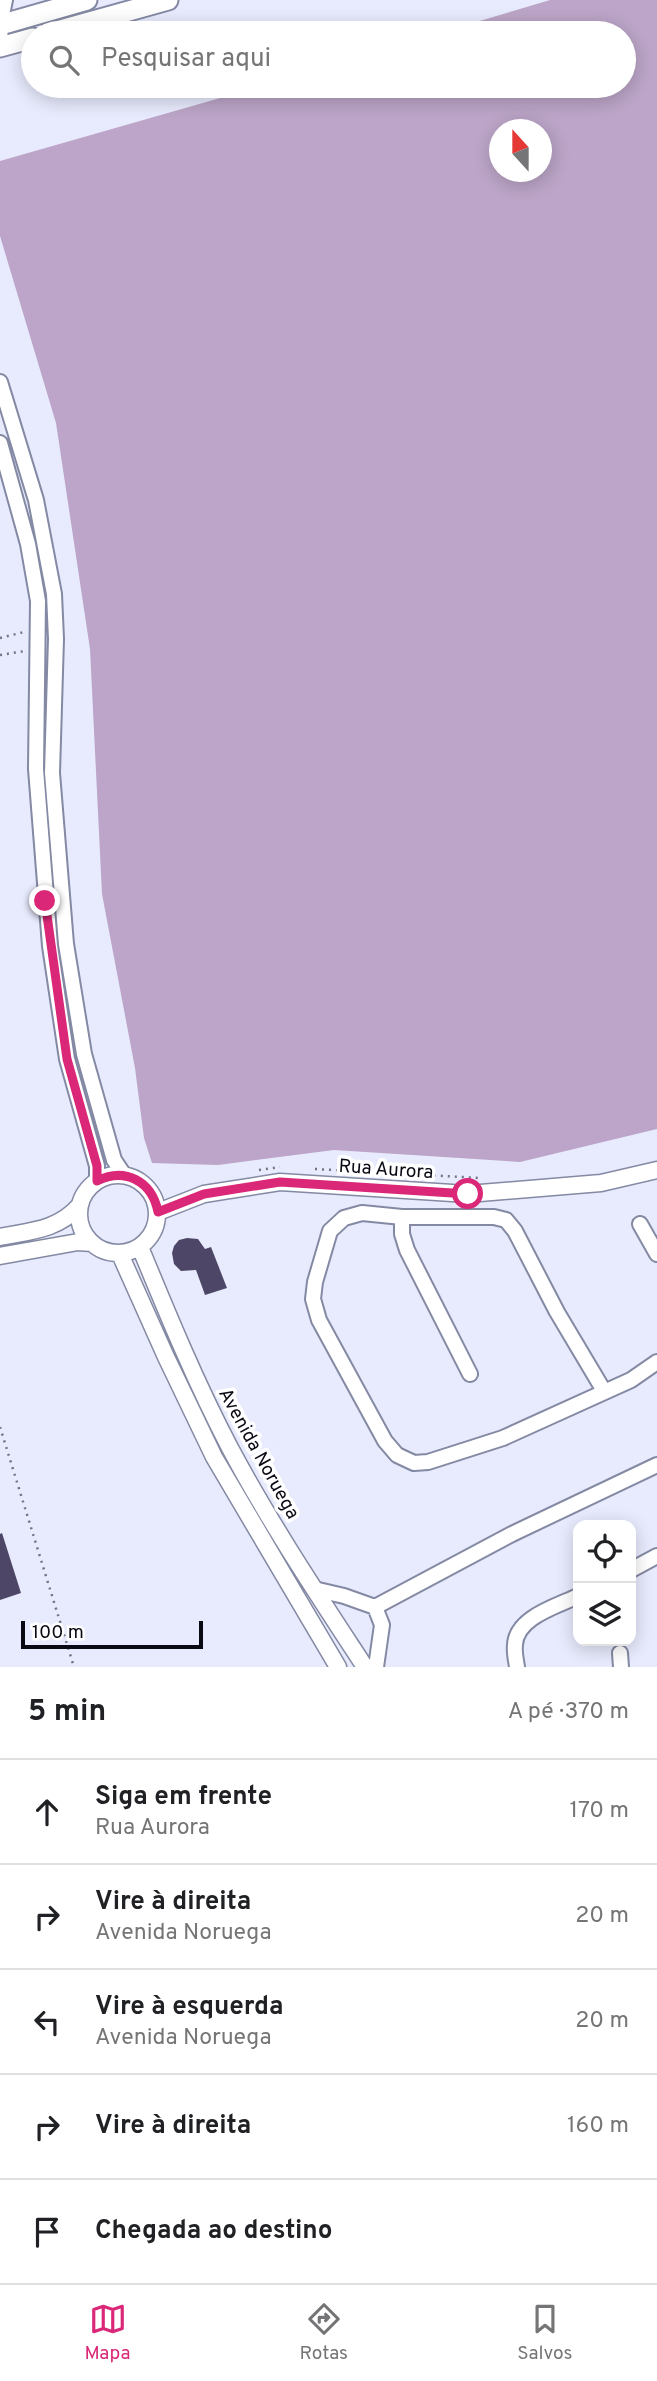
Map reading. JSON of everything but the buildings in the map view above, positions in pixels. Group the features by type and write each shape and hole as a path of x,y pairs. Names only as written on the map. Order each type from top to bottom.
{"main road":[{"path":"0,25 87,0"},
{"path":"93,21 168,0"},
{"path":"0,47 21,41"}],"street":[{"path":"0,47 0,25 5,0"},
{"path":"0,382 36,500 54,594 56,639 52,773 66,944 84,1054 114,1160 124,1175"},
{"path":"0,443 27,544 38,601 36,769 47,923 67,1059 97,1166 97,1181"},
{"name":"Rua Aurora","path":"158,1212 204,1194 280,1182 468,1194 601,1182 657,1170"},
{"path":"0,1237 59,1224 79,1206 89,1188 106,1177 124,1175 145,1185 156,1202 158,1212 153,1232 140,1247 120,1254 78,1242 0,1256"},
{"path":"79,1206 80,1226 92,1244"},
{"path":"604,1391 557,1312 516,1231 506,1220 494,1217 402,1217 362,1213 344,1218 330,1231 315,1282 313,1299 319,1320 385,1441 397,1455 414,1463 428,1462 503,1438 631,1380 657,1363"},
{"path":"402,1217 402,1234 407,1250 470,1374"},
{"path":"640,1224 657,1254"},
{"name":"Avenida Noruega","path":"140,1247 182,1349 230,1448 277,1529 365,1667"},
{"name":"Avenida Noruega","path":"120,1254 166,1357 221,1467 338,1667"},
{"path":"221,1467 231,1461 236,1466 266,1519 277,1529"},
{"path":"314,1589 376,1607 513,1534 657,1465"},
{"path":"636,1567 657,1556"},
{"path":"517,1667 514,1643 526,1622 573,1598"},
{"path":"300,1603 307,1599 315,1606 352,1667"},
{"path":"376,1607 382,1625 376,1667"}],"path":[{"path":"0,638 39,630"},
{"path":"0,655 38,649"},
{"path":"250,1172 275,1167 289,1168"},
{"path":"303,1168 482,1178"},
{"path":"0,1427 74,1667"}],"shaded area":[{"path":"550,0 657,0 657,1129 520,1162 334,1150 218,1165 152,1163 144,1138 135,1068 102,894 90,649 56,423 0,236 0,161 220,98 636,98 636,21 479,21"}],"route":[{"path":"45,901 67,1059 97,1166 97,1181 116,1175 136,1179 151,1192 158,1212 204,1194 280,1182 468,1194"}]}
